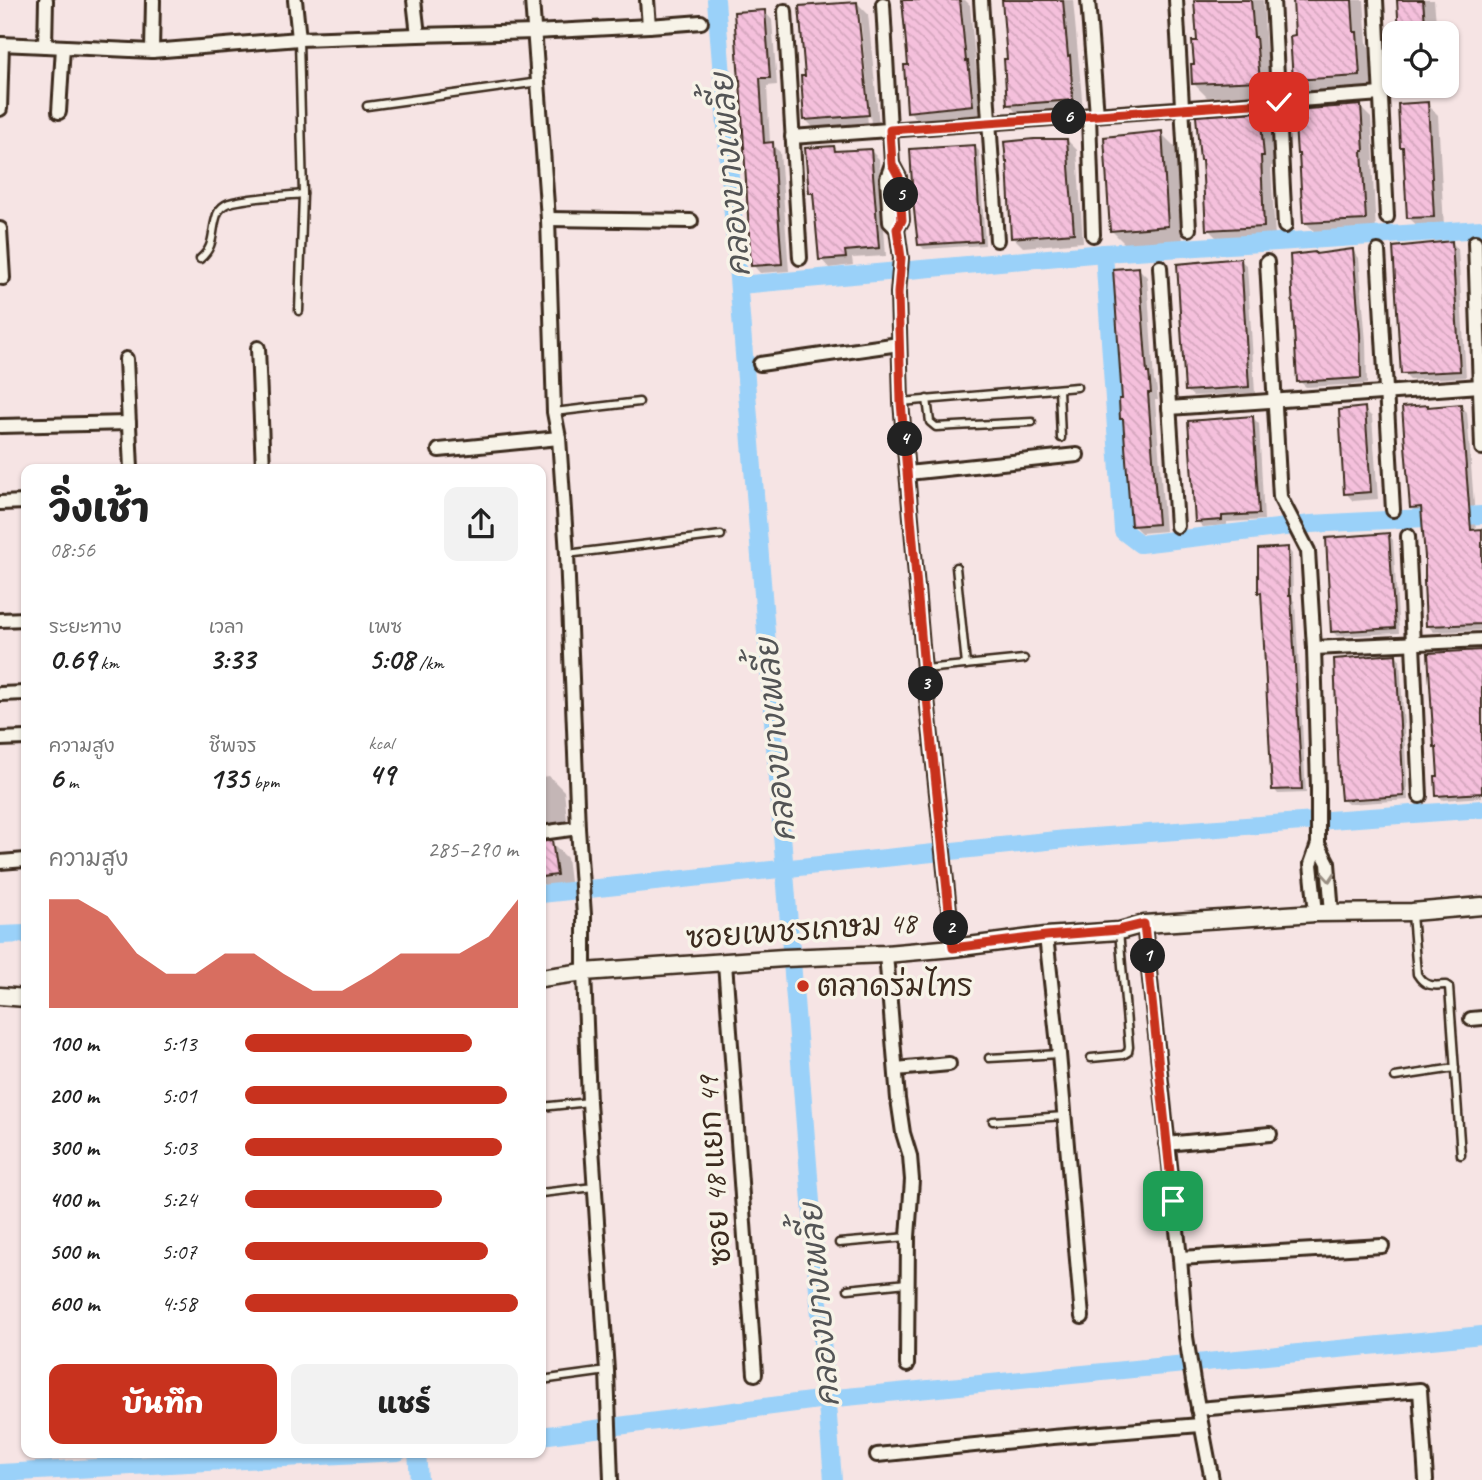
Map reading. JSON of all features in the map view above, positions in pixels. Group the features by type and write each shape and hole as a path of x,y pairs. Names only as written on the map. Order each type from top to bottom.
{"street":[{"path":"45,46 46,0"},
{"path":"152,51 153,0"},
{"path":"295,0 299,39"},
{"path":"414,0 418,35"},
{"path":"531,0 548,219 554,412 559,438 567,554 584,915 589,1102 607,1371 611,1480"},
{"path":"647,0 649,26"},
{"path":"981,0 997,240"},
{"path":"1088,0 1093,115 1093,235"},
{"path":"1176,0 1189,229"},
{"path":"1273,0 1285,226"},
{"path":"1376,0 1387,217"},
{"path":"883,5 892,164 887,178 890,222 897,229 901,258 898,293 901,402 924,669 953,948"},
{"path":"785,11 800,258"},
{"path":"0,109 1,44 152,51 299,39 534,32 701,22"},
{"path":"59,112 63,47"},
{"path":"792,137 1381,94"},
{"path":"548,219 691,221"},
{"path":"0,229 3,278"},
{"path":"1475,243 1482,447"},
{"path":"1378,251 1393,510"},
{"path":"1267,262 1280,497 1308,551 1318,788 1318,844 1311,864 1315,913"},
{"path":"1160,267 1177,526"},
{"path":"760,364 899,344"},
{"path":"258,348 263,464"},
{"path":"126,359 131,464"},
{"path":"1169,408 1480,386"},
{"path":"0,426 129,422"},
{"path":"439,450 559,438"},
{"path":"908,473 1077,455"},
{"path":"0,503 21,502"},
{"path":"1408,536 1420,796"},
{"path":"0,620 21,619"},
{"path":"1314,648 1482,639"},
{"path":"0,694 21,693"},
{"path":"0,740 21,738"},
{"path":"546,832 578,828"},
{"path":"1318,844 1328,863 1332,913"},
{"path":"0,862 21,860"},
{"name":"ซอยเพชรเกษม 48","path":"546,977 584,972 784,958 887,954 1119,930 1144,924 1315,913 1412,912 1482,906"},
{"path":"1144,924 1186,1337 1212,1480"},
{"path":"1046,936 1082,1317"},
{"path":"887,954 899,1111 910,1156 912,1180 908,1237 907,1365"},
{"name":"ซอย 48 แยก 49","path":"725,963 755,1374"},
{"path":"0,996 21,998"},
{"path":"896,1069 948,1064"},
{"path":"1166,1143 1270,1134"},
{"path":"1180,1258 1382,1246"},
{"path":"1198,1409 1420,1390 1426,1480"},
{"path":"877,1455 1200,1425"}],"lane":[{"path":"299,39 303,194 299,311"},
{"path":"367,106 539,82"},
{"path":"200,258 212,243 218,211 223,206 237,201 303,194"},
{"path":"901,402 1077,387"},
{"path":"1059,389 1061,438"},
{"path":"927,399 930,422 936,427 1032,422"},
{"path":"554,412 639,402"},
{"path":"567,554 721,535"},
{"path":"956,567 966,665"},
{"path":"924,669 1024,659"},
{"path":"1412,912 1417,974 1429,986 1449,987 1461,1155"},
{"path":"1091,1058 1123,1055 1128,1052 1119,930"},
{"path":"989,1058 1059,1054"},
{"path":"1395,1077 1455,1068"},
{"path":"546,1106 589,1102"},
{"path":"993,1121 1064,1116"},
{"path":"546,1192 595,1187"},
{"path":"839,1243 908,1237"},
{"path":"848,1289 909,1283"},
{"path":"546,1379 607,1371"}],"building":[{"path":"902,0 960,0 973,105 907,112 904,65 908,65"},
{"path":"1002,0 1063,0 1073,100 1007,105 1004,59 1007,59"},
{"path":"1194,0 1251,0 1260,81 1192,84 1192,41 1197,41"},
{"path":"1293,0 1352,0 1360,76 1293,80 1290,36 1295,35"},
{"path":"1397,0 1423,0 1425,21 1398,21"},
{"path":"857,2 869,115 804,120 801,76 805,76 799,6"},
{"path":"765,10 770,78 760,78 764,143 773,142 782,264 751,266 734,12"},
{"path":"1428,102 1434,217 1407,218 1398,104"},
{"path":"1361,105 1366,220 1303,223 1294,110"},
{"path":"1260,112 1264,156 1261,156 1264,227 1206,230 1202,160 1196,116"},
{"path":"1162,131 1168,226 1110,231 1104,137"},
{"path":"1067,139 1074,233 1011,238 1004,142"},
{"path":"975,145 981,241 918,245 910,149"},
{"path":"834,146 835,151 871,149 879,248 845,251 846,258 819,260 813,193 809,193 805,148"},
{"path":"1452,241 1460,371 1401,374 1393,247"},
{"path":"1353,249 1361,378 1297,382 1290,255"},
{"path":"1241,258 1249,387 1185,391 1177,264"},
{"path":"1139,267 1151,393 1148,393 1158,524 1131,526 1123,419 1120,419 1119,399 1122,399 1113,269"},
{"path":"1461,404 1471,530 1482,529 1482,624 1426,626 1421,507 1410,508 1402,407"},
{"path":"1365,407 1371,492 1344,494 1339,410"},
{"path":"1253,416 1259,514 1222,516 1222,520 1195,522 1188,421"},
{"path":"1389,533 1395,628 1331,632 1326,538"},
{"path":"1288,547 1302,789 1272,790 1261,592 1258,593 1258,549"},
{"path":"1482,650 1482,793 1436,796 1435,776 1438,776 1428,653"},
{"path":"1396,654 1404,796 1341,800 1334,659"},
{"path":"552,840 557,875 546,876 546,841"}],"waterway":[{"name":"คลองบางเพลี้ย","path":"716,0 833,1480"},
{"path":"739,285 1104,253 1482,229"},
{"path":"1104,253 1123,531 1140,544 1311,524 1482,515"},
{"path":"546,893 1066,839 1482,809"},
{"path":"0,935 21,934"},
{"path":"546,1435 826,1399 1482,1335"},
{"path":"0,1473 284,1458"},
{"path":"417,1458 419,1480"}],"place":[{"name":"ตลาดร่มไทร","path":"803,986"}],"route":[{"path":"1173,1201 1144,924 1119,930 953,948 924,669 901,402 898,293 901,258 897,229 902,220 899,177 892,164 890,130 1279,102"}]}
